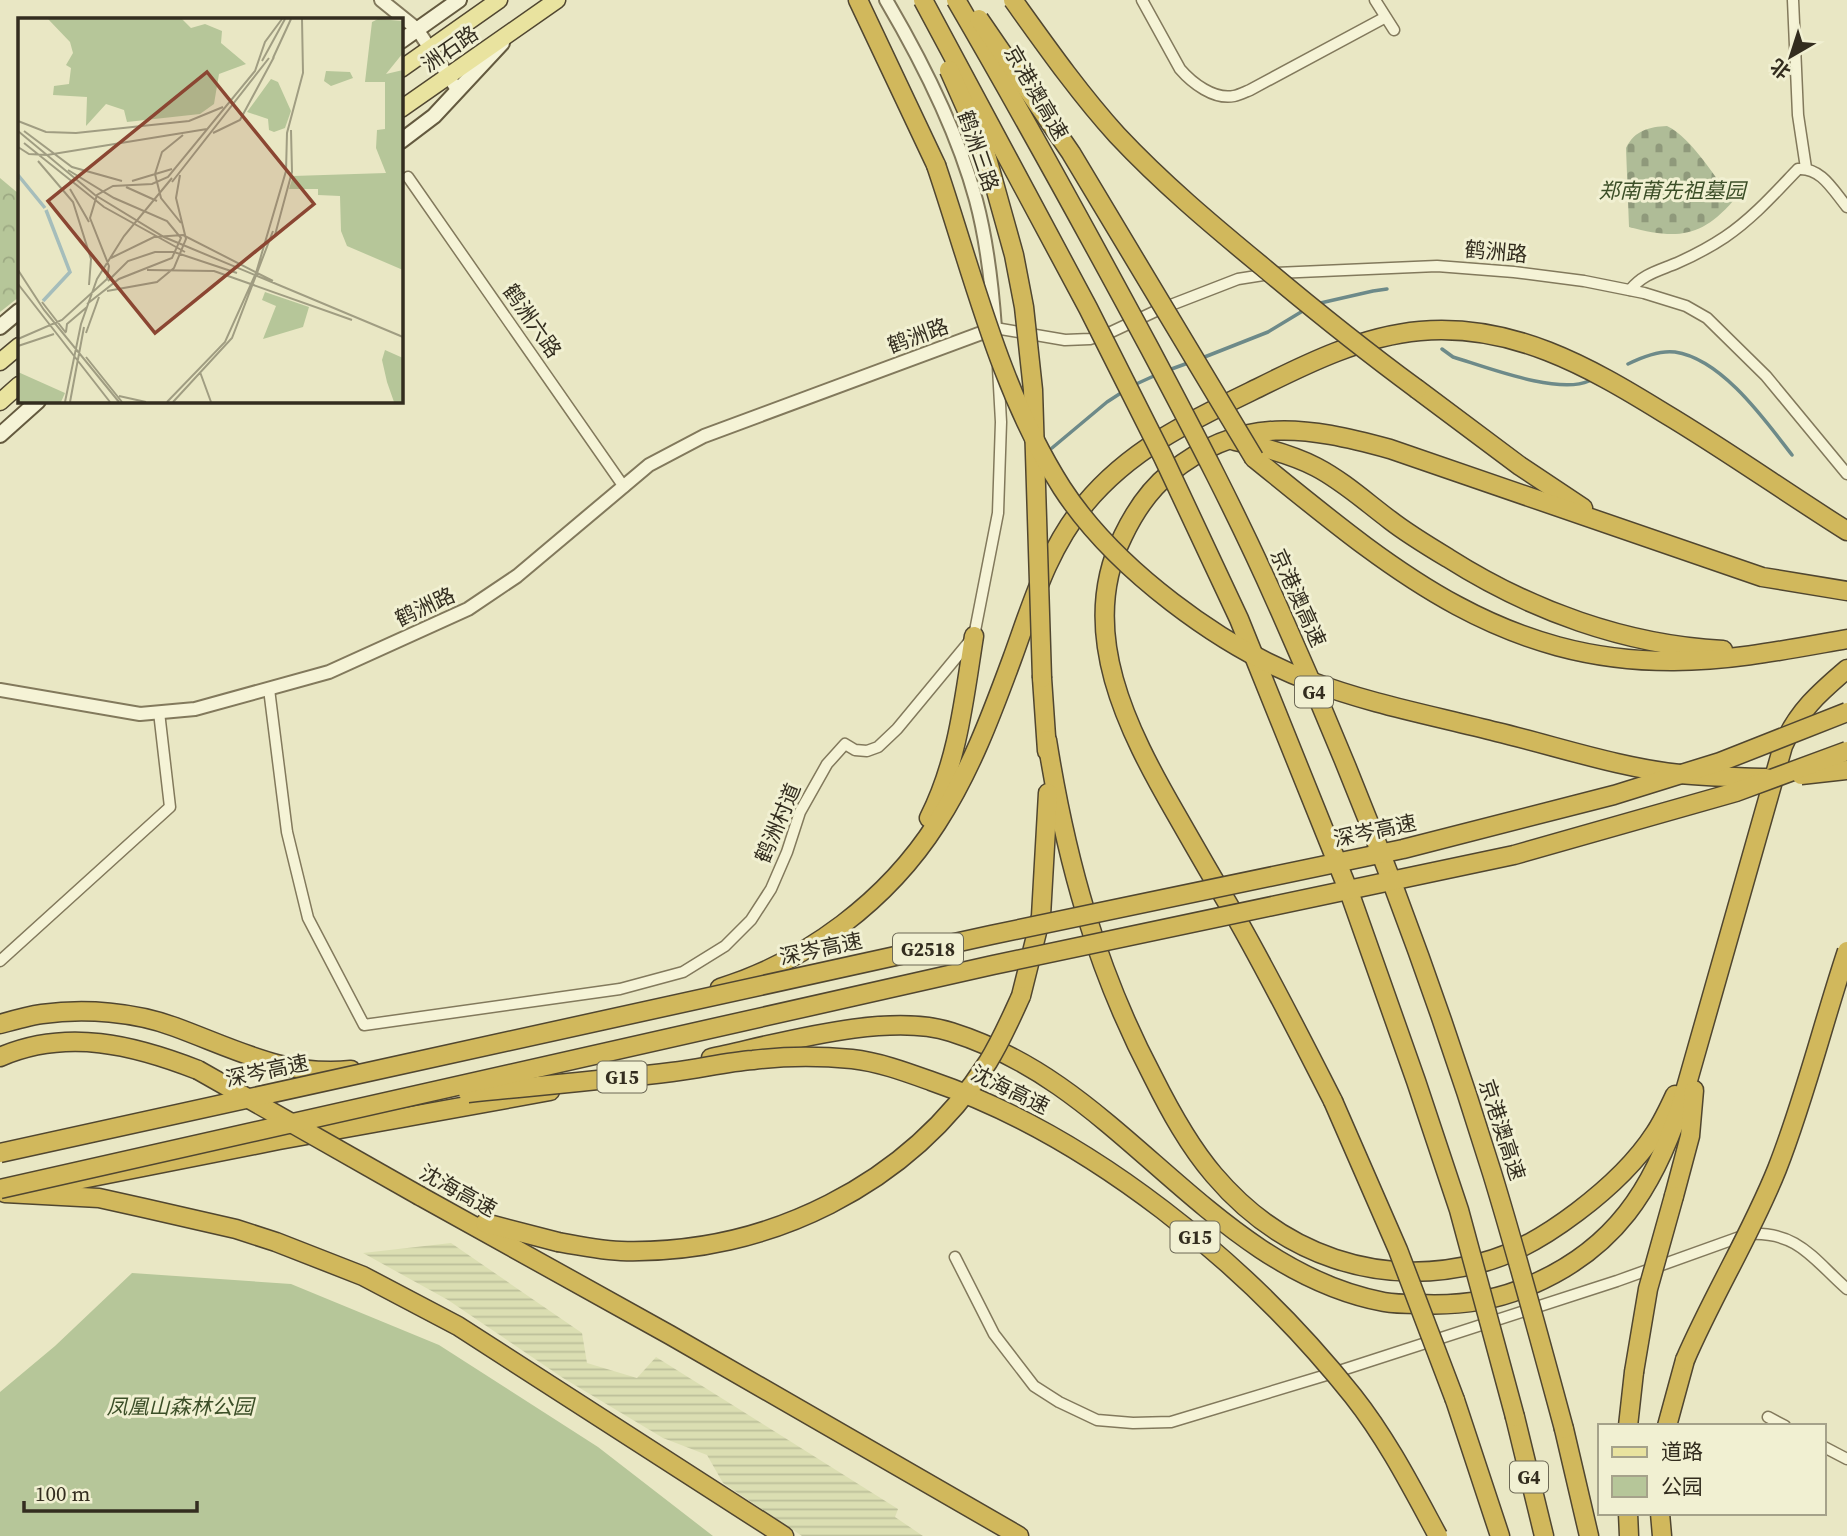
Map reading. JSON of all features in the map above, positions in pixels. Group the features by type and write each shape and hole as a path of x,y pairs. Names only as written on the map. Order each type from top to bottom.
{"highway":[{"path":"858,0 936,165 1022,418 1063,489 1090,525 1158,591 1203,626 1241,648 1308,681 1372,700 1629,765 1679,774 1766,778 1847,770"},
{"path":"420,1196 501,1229 558,1242 621,1251 694,1246 773,1229 811,1215 850,1195 885,1171 944,1119 988,1061 1021,996 1041,916 1048,808 1034,390 1024,307 1014,255 985,151 951,75 910,0"},
{"name":"G4","path":"923,0 1088,308 1163,457 1239,619 1351,897 1459,1210 1544,1536"},
{"name":"京港澳高速","path":"956,0 1048,159 1195,434 1275,600 1340,753 1386,870 1462,1080 1521,1269 1564,1429 1589,1536"},
{"path":"966,0 1071,153 1254,458 1391,567 1448,602 1508,630 1548,643 1631,659 1672,662 1712,660 1847,639"},
{"path":"1013,0 1084,97 1162,180 1218,231 1315,311 1520,467 1616,527"},
{"path":"0,1024 42,1014 67,1012 129,1016 173,1026 246,1056 287,1067 313,1072 349,1071 651,1006 739,982 783,962 853,917 894,877 936,825 967,769 1008,669 1043,572 1069,525 1083,506 1122,466 1166,434 1287,374 1341,351 1391,336 1418,331 1480,332 1513,338 1543,348 1603,375 1725,450 1847,531"},
{"path":"1500,1536 1455,1400 1398,1250 1333,1101 1258,956 1145,760 1128,724 1106,647 1103,611 1116,549 1129,523 1163,479 1206,447 1266,430 1299,430 1345,437 1390,449 1762,577 1847,591"},
{"path":"1227,439 1289,456 1315,467 1339,480 1392,522 1450,560 1555,614 1631,637 1705,649 1765,653"},
{"path":"894,877 930,815 953,759 974,636"},
{"path":"2,1192 485,1105 826,1034 874,1026 910,1024 947,1030 1025,1064 1096,1114 1236,1231 1307,1275 1339,1290 1385,1303 1433,1305 1473,1303 1516,1292 1560,1273 1591,1252 1621,1221 1645,1189 1660,1162 1678,1115 1783,746 1790,728 1803,709 1847,669"},
{"name":"深岑高速","path":"0,1153 990,935 1403,849 1627,791 1720,762 1847,712"},
{"path":"1047,740 1060,816 1083,907 1120,1013 1140,1053 1186,1136 1212,1173 1252,1213 1292,1240 1315,1251 1336,1260 1380,1271 1424,1272 1490,1261 1531,1244 1566,1220 1635,1159 1655,1133 1698,1044"},
{"name":"G2518","path":"390,1100 993,965 1416,878 1514,855 1736,792 1847,751"},
{"path":"1668,1424 1685,1360 1756,1215 1796,1119 1847,951"},
{"name":"沈海高速","path":"0,1057 44,1045 85,1041 124,1046 198,1070 670,1335 1019,1536"},
{"path":"1628,1424 1633,1372 1648,1289 1690,1136 1698,1044"},
{"name":"沈海高速","path":"390,1100 673,1072 753,1060 804,1057 854,1059 901,1070 986,1101 1024,1120 1135,1190 1203,1242 1269,1303 1298,1331 1354,1398 1381,1437 1438,1536"},
{"name":"G15","path":"2,1192 390,1100"},
{"path":"2,1192 99,1198 236,1229 363,1276 458,1326 784,1536"},
{"path":"1628,1515 1629,1536"},
{"path":"1660,1515 1662,1536"}],"main road":[{"path":"402,40 459,0"},
{"name":"洲石路","path":"402,68 499,0"},
{"name":"洲石路","path":"402,108 557,0"},
{"path":"402,140 434,116 512,31"},
{"path":"0,327 18,312"},
{"path":"0,362 18,347"},
{"path":"0,402 18,386"},
{"path":"0,435 37,402"}],"street":[{"path":"381,0 417,29 458,91"},
{"name":"鹤洲三路","path":"886,0 947,118 976,201 993,291 995,328"},
{"path":"1142,0 1187,78 1204,89 1233,96 1250,90 1384,18"},
{"path":"1375,0 1394,30"},
{"path":"1793,0 1798,115 1806,168"},
{"path":"1630,290 1638,280 1648,274 1676,263 1726,236 1753,215 1798,169 1817,171 1847,207"},
{"name":"鹤洲六路","path":"408,177 624,487"},
{"name":"鹤洲路","path":"0,690 139,714 195,709 329,672 468,608 517,576 649,466 704,436 995,328 1065,340 1090,339 1238,279 1276,273 1437,266 1514,272 1630,290 1686,306 1707,318 1766,376 1847,474"},
{"name":"鹤洲村道","path":"269,689 287,832 308,918 364,1025 620,989 682,972 725,946 751,920 771,889 800,812 827,764 845,744 855,750 867,751 878,747 897,729 974,636 998,513 1002,422 995,328"},
{"path":"0,961 170,807 159,712"},
{"path":"955,1257 994,1334 1034,1386 1059,1402 1097,1420 1133,1423 1171,1422 1320,1377 1617,1281 1748,1234 1769,1233 1796,1242 1847,1289"},
{"path":"1768,1416 1782,1424"},
{"path":"1826,1448 1847,1459"}],"green space":[{"name":"郑南莆先祖墓园","path":"1667,126 1694,149 1733,201 1709,223 1686,233 1660,233 1629,227 1626,148 1634,137 1643,131"},
{"path":"0,178 18,193 18,298 0,312"},
{"path":"451,1243 582,1333 587,1363 637,1378 656,1357 898,1509 895,1517 923,1536 802,1536 723,1483 707,1455 663,1438 563,1378 448,1300 363,1253"},
{"name":"凤凰山森林公园","path":"132,1273 291,1284 439,1345 598,1447 713,1536 0,1536 0,1392 55,1346"}],"waterway":[{"path":"1316,304 1387,289"},
{"path":"1202,358 1268,332 1306,309"},
{"path":"1442,349 1453,357 1522,378 1559,385 1589,381"},
{"path":"1628,364 1651,355 1675,352 1709,366 1726,378 1756,409 1792,455"},
{"path":"1166,371 1188,363"},
{"path":"1134,385 1156,375"},
{"path":"1052,448 1124,391"}]}
